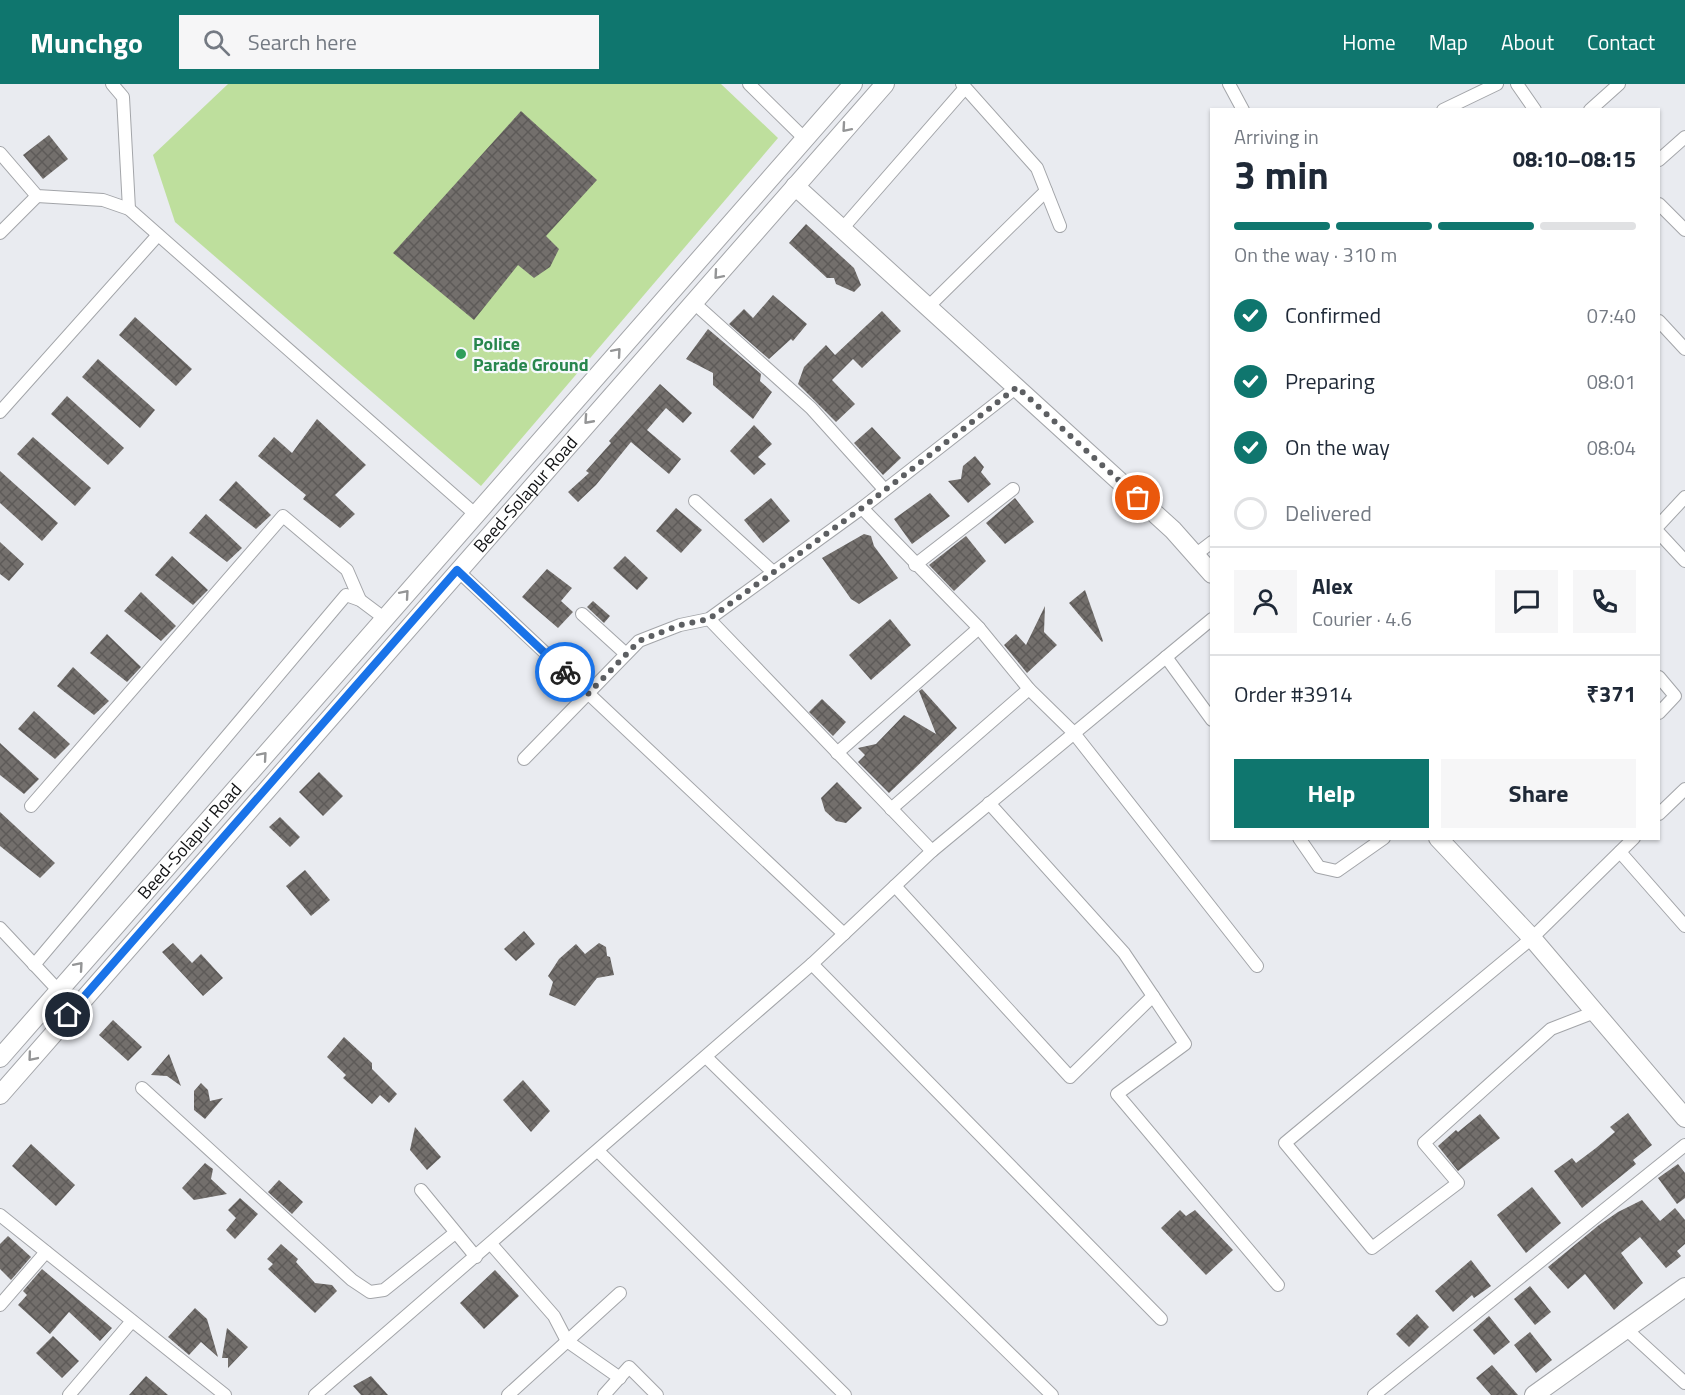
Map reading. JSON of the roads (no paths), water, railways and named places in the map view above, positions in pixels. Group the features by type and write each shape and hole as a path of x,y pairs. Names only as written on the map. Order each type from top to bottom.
{"main road":[{"name":"Beed-Solapur Road","path":"0,1059 853,84"},
{"name":"Beed-Solapur Road","path":"0,1095 457,570 885,84"},
{"path":"795,186 1173,530 1210,572"},
{"path":"1440,840 1532,938 1685,1118"},
{"path":"1540,1393 1685,1287"}],"street":[{"path":"112,84 123,97 129,209"},
{"path":"749,84 805,138"},
{"path":"1229,84 1242,108"},
{"path":"1447,108 1497,84"},
{"path":"1517,84 1535,108"},
{"path":"1592,108 1619,84"},
{"path":"842,229 963,86 1036,168 1060,226"},
{"path":"1660,159 1685,137"},
{"path":"0,153 37,196 103,200 129,209 475,514"},
{"path":"928,307 1046,191"},
{"path":"0,233 37,196"},
{"path":"1660,205 1685,230"},
{"path":"0,412 158,235"},
{"path":"694,303 811,408 885,489"},
{"path":"1660,322 1685,349"},
{"path":"524,759 639,641 680,625 709,619 862,508 1017,387"},
{"path":"915,565 1013,489"},
{"path":"1660,524 1685,497"},
{"path":"694,501 773,572"},
{"path":"862,508 915,565 979,628 1029,689 1073,732 1257,966"},
{"path":"31,806 283,516 347,570 360,600"},
{"path":"1660,534 1685,561"},
{"path":"1195,555 1210,544"},
{"path":"457,570 844,934"},
{"path":"34,965 346,594 360,600 384,618"},
{"path":"582,614 626,654"},
{"path":"709,619 932,851"},
{"path":"322,1393 812,964 932,851 1210,621"},
{"path":"837,753 979,628"},
{"path":"1166,657 1210,717"},
{"path":"1660,678 1675,696 1660,712"},
{"path":"891,809 1029,689"},
{"path":"1660,813 1685,789"},
{"path":"989,803 1124,953 1185,1044 1117,1094 1278,1285"},
{"path":"1300,840 1319,867 1337,871 1381,840"},
{"path":"1595,1012 1551,1029 1424,1143 1458,1183 1372,1248 1285,1143 1532,938 1632,840"},
{"path":"1620,852 1685,926"},
{"path":"895,886 1070,1077 1153,996"},
{"path":"0,928 58,990"},
{"path":"812,964 1161,1319"},
{"path":"706,1057 1052,1395"},
{"path":"142,1088 352,1280 370,1292 384,1290 455,1233"},
{"path":"1374,1395 1685,1145"},
{"path":"598,1151 845,1395"},
{"path":"421,1190 476,1257"},
{"path":"0,1215 225,1395"},
{"path":"491,1244 554,1316 567,1341 620,1378"},
{"path":"0,1305 46,1252"},
{"path":"508,1395 620,1293"},
{"path":"69,1395 132,1321"},
{"path":"1626,1329 1685,1383"},
{"path":"604,1395 629,1367 657,1395"}],"place":[{"name":"Police Parade Ground","path":"461,354"}]}
